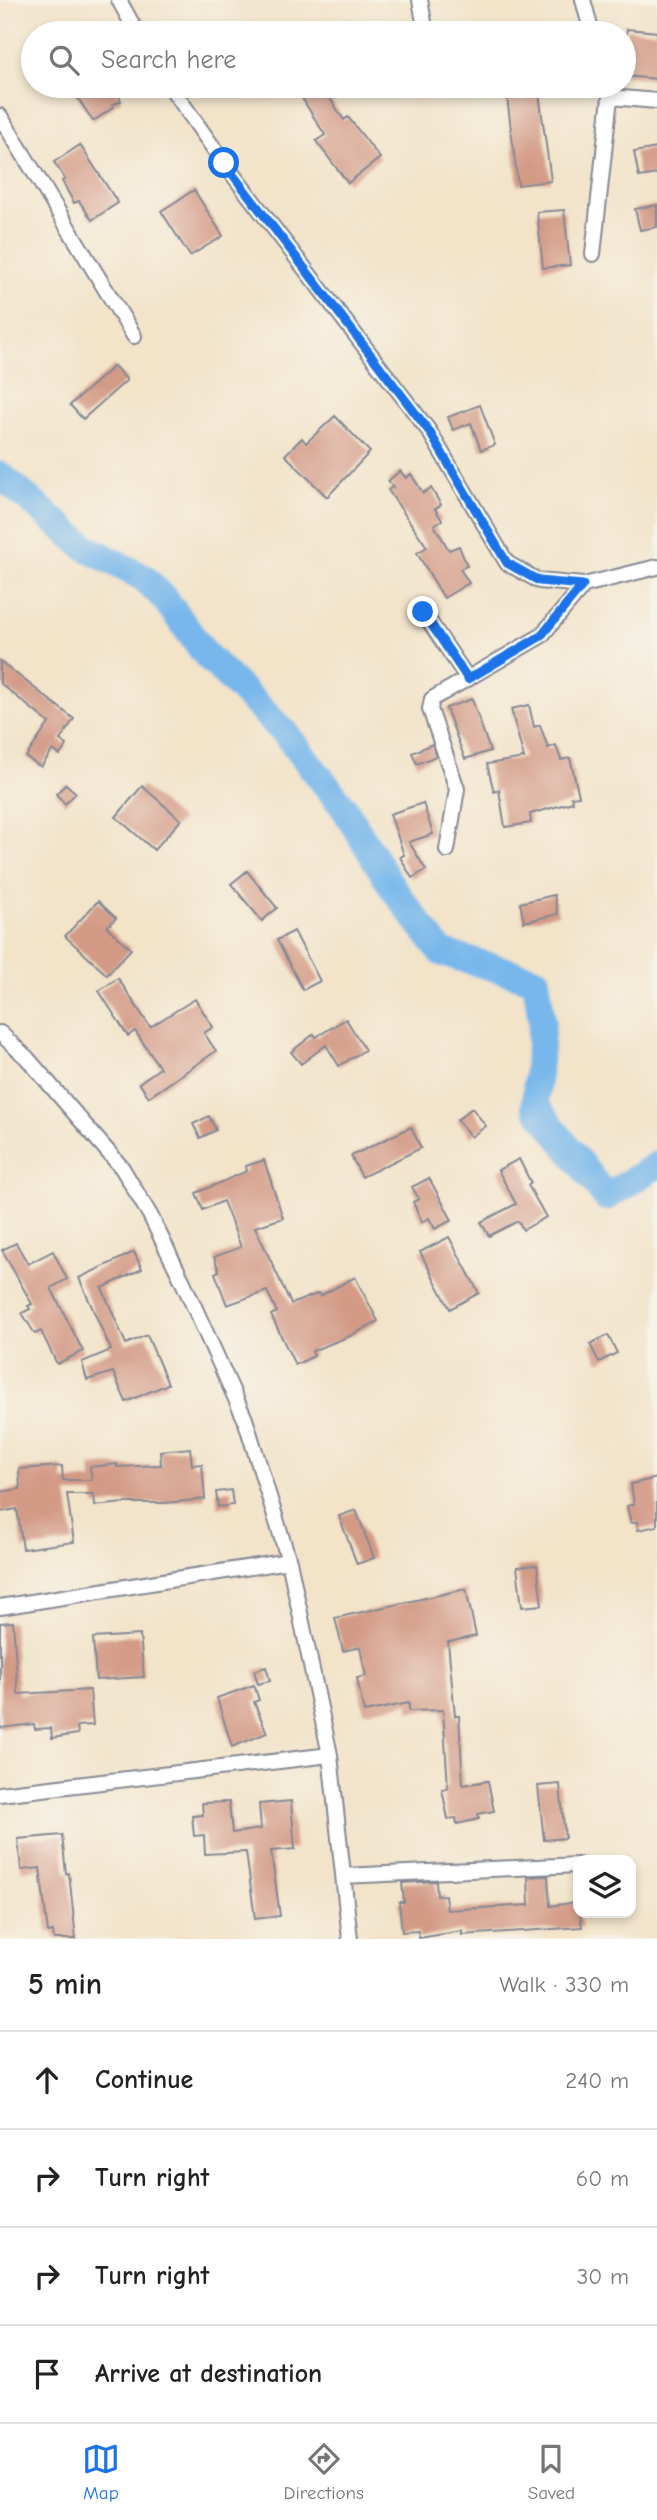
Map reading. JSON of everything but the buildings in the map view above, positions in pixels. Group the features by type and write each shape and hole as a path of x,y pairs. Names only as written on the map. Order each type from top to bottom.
{"street":[{"path":"119,0 130,21"},
{"path":"420,0 424,21"},
{"path":"583,0 589,21"},
{"path":"636,97 657,102"},
{"path":"178,98 224,163 429,431 507,563 539,581 583,585 657,568"},
{"path":"593,254 607,98"},
{"path":"0,116 134,336"},
{"path":"447,850 457,789 430,709 432,699 541,636 583,585"},
{"path":"423,612 468,679"},
{"path":"0,1033 27,1058 122,1168 150,1215 245,1419 289,1560 330,1755 349,1939"},
{"path":"0,1607 289,1560"},
{"path":"0,1794 330,1755"},
{"path":"343,1875 573,1865"}],"waterway":[{"path":"0,475 85,547 144,578 164,598 206,655 285,733 344,808 394,890 441,952 536,980 542,1022 535,1105 606,1197 657,1165"}],"route":[{"path":"224,163 429,431 507,563 539,581 583,585 541,636 468,679 423,612"}]}
